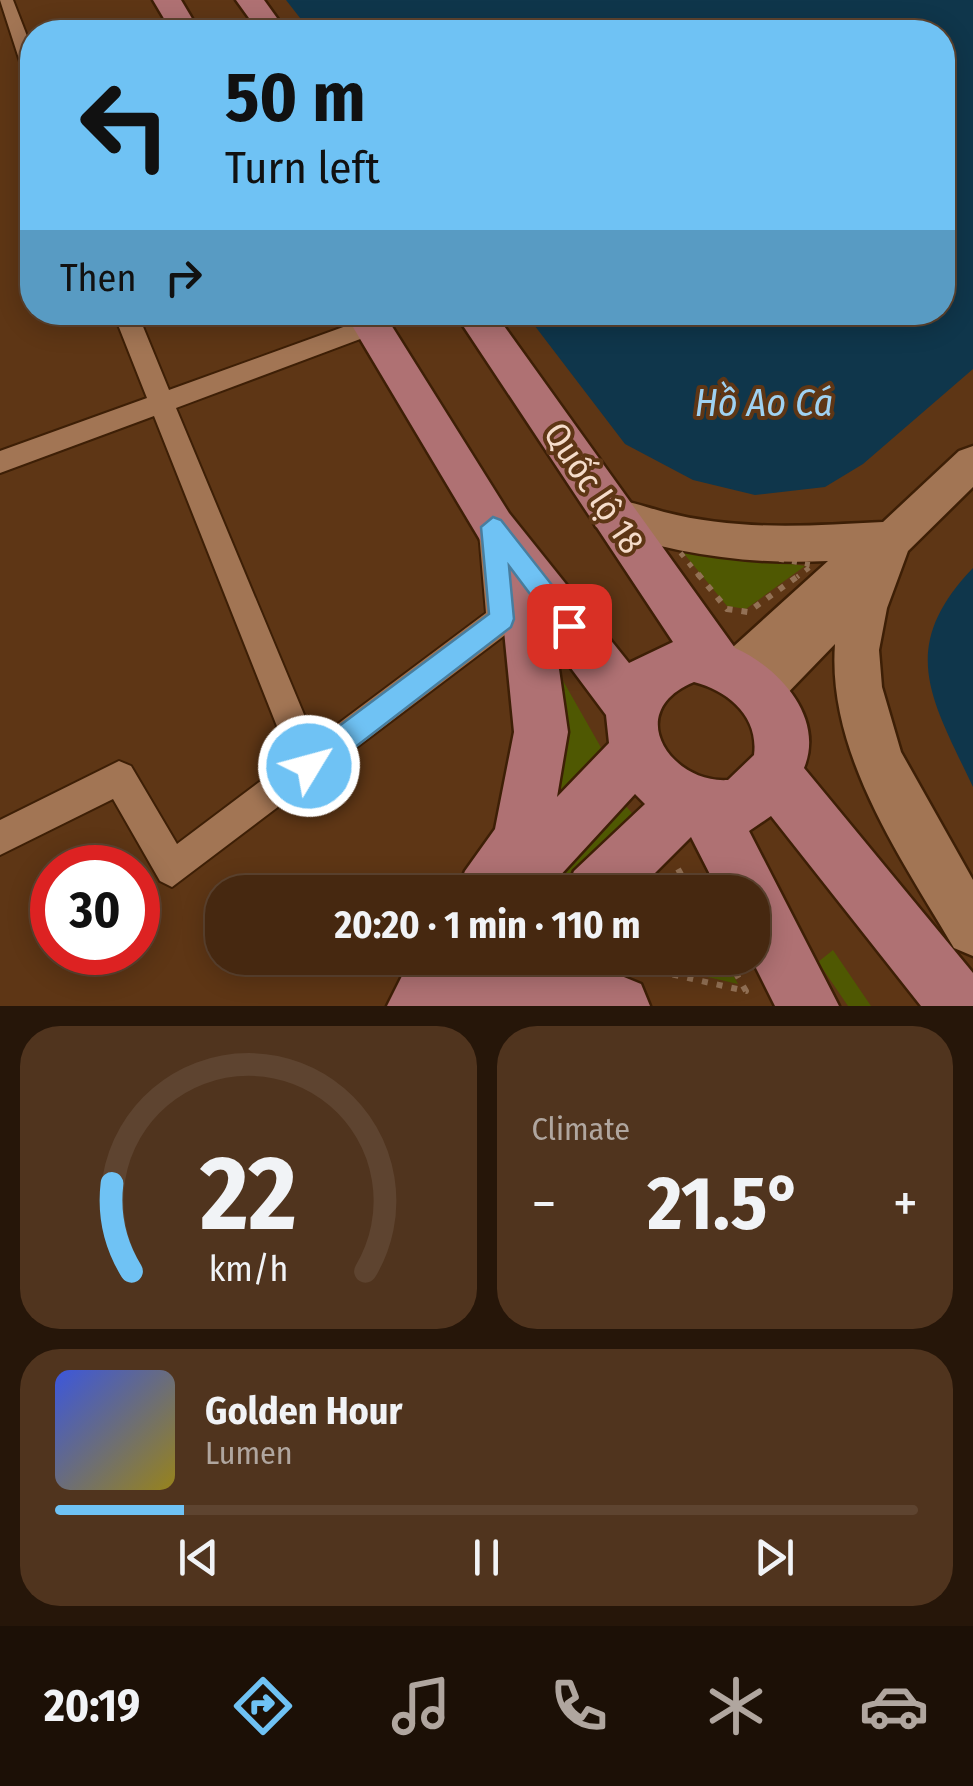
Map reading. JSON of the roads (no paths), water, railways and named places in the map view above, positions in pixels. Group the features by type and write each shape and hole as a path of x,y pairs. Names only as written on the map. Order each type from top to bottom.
{"main road":[{"path":"370,325 507,545 634,731 665,791 697,806 747,802 774,775 781,754 780,732 739,674 694,658 672,662 654,672 640,688 634,731 518,875"},
{"name":"Quốc lộ 18","path":"482,325 610,515 739,674"},
{"path":"739,674 858,591 892,540 973,462"},
{"path":"610,515 684,535 760,546 892,540"},
{"path":"892,540 857,647 861,710 888,776 973,930"},
{"path":"497,875 521,840 541,732 507,545"},
{"path":"774,775 960,1006"},
{"path":"615,875 697,806"},
{"path":"697,806 739,875"},
{"path":"770,932 808,1006"},
{"path":"418,1006 435,975"},
{"path":"480,1006 512,975"},
{"path":"546,1006 624,990"}],"street":[{"path":"5,0 20,44"},
{"path":"130,325 309,766"},
{"path":"0,462 355,325"},
{"path":"0,838 119,778 172,869 502,619 507,545"}],"water":[{"name":"Hồ Ao Cá","path":"286,0 973,0 973,369 863,464 825,487 755,495 693,480 625,444 534,325 955,325 955,20 302,20"},
{"path":"973,568 973,787 935,701 928,650 935,624 949,597"}]}
